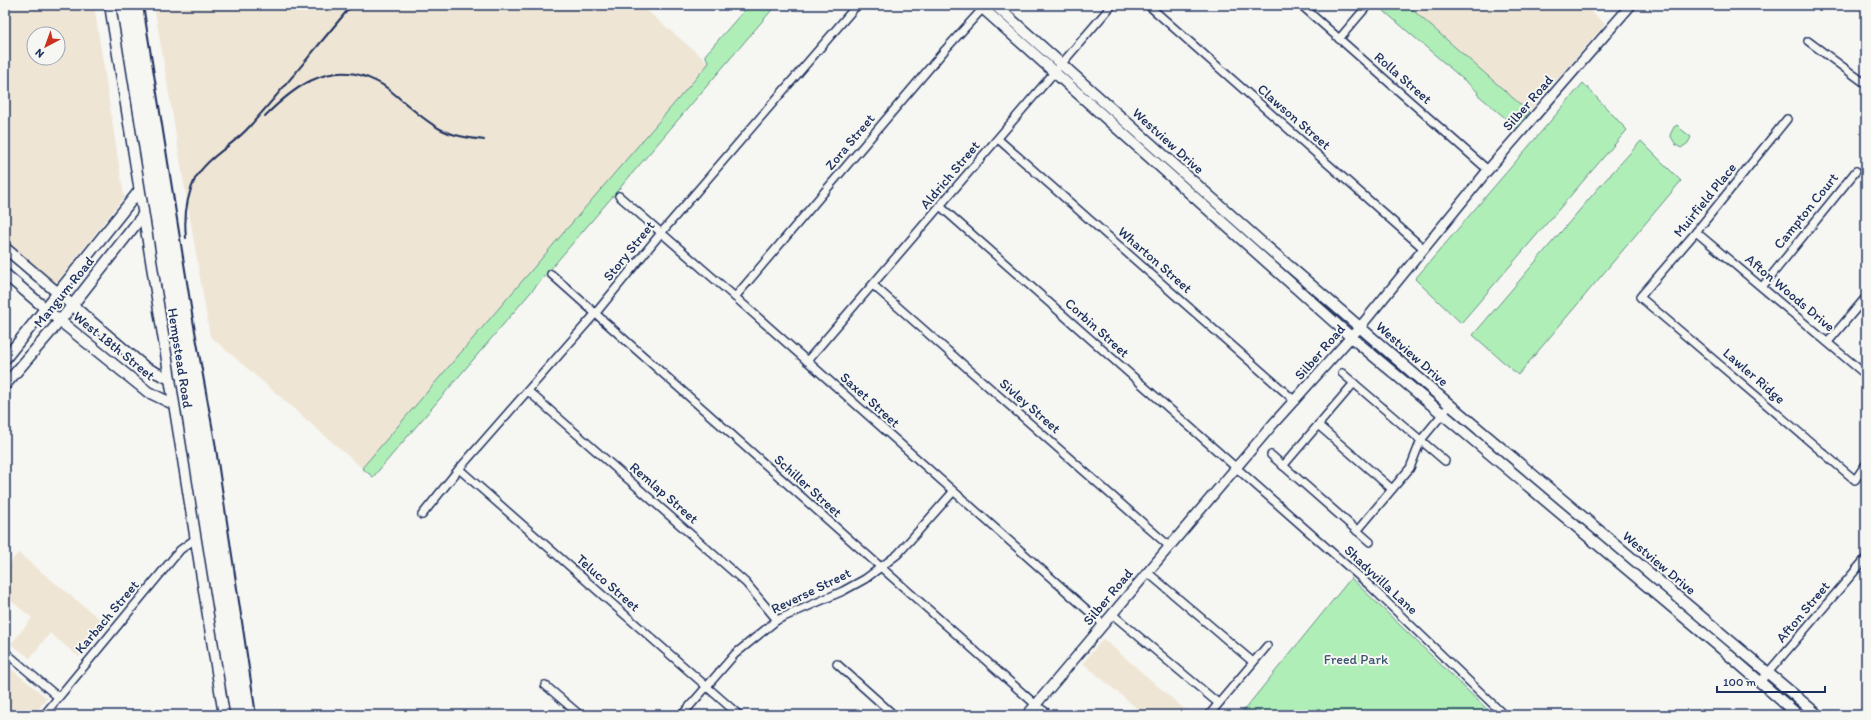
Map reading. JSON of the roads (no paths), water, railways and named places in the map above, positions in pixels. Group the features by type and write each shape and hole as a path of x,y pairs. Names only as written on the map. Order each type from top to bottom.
{"main road":[{"name":"Hempstead Road","path":"110,5 224,715"},
{"name":"Westview Drive","path":"995,5 1163,155 1351,337 1443,413 1769,672 1818,715"},
{"name":"Westview Drive","path":"983,6 1155,162 1256,245 1360,327 1450,405 1798,715"},
{"path":"1155,162 1163,155"},
{"name":"Mangum Road","path":"5,359 139,191"},
{"name":"Mangum Road","path":"5,385 60,321 143,215"},
{"name":"West 18th Street","path":"5,248 146,368 170,379"},
{"name":"West 18th Street","path":"5,274 60,321 148,392 173,404"},
{"path":"110,361 119,346"}],"street":[{"name":"Story Street","path":"422,515 857,5"},
{"name":"Aldrich Street","path":"807,361 941,207 1112,5"},
{"name":"Clawson Street","path":"1148,5 1423,248"},
{"name":"Rolla Street","path":"1301,5 1488,170"},
{"path":"1339,39 1368,5"},
{"name":"Silber Road","path":"1027,715 1169,546 1360,327 1488,170 1631,5"},
{"name":"Zora Street","path":"735,297 983,6"},
{"path":"1808,41 1866,84"},
{"name":"Muirfield Place","path":"1640,297 1696,232 1787,119"},
{"name":"Wharton Street","path":"998,139 1295,401"},
{"name":"Campton Court","path":"1762,287 1856,171"},
{"name":"Saxet Street","path":"620,196 1103,624"},
{"name":"Corbin Street","path":"941,207 1236,468"},
{"name":"Afton Woods Drive","path":"1696,232 1866,375"},
{"name":"Schiller Street","path":"551,274 1036,705 1050,715"},
{"name":"Sivley Street","path":"873,285 1169,546"},
{"name":"Lawler Ridge","path":"1640,297 1855,480 1866,464"},
{"path":"1828,342 1866,297"},
{"path":"1342,373 1445,461"},
{"path":"1283,466 1354,383"},
{"name":"Remlap Street","path":"528,391 746,583 777,620"},
{"path":"1357,530 1410,468 1421,440 1450,405"},
{"path":"1318,425 1392,489"},
{"path":"1271,455 1370,542"},
{"name":"Shadyvilla Lane","path":"1236,468 1369,585 1504,715"},
{"name":"Teluco Street","path":"460,470 738,715"},
{"name":"Reverse Street","path":"682,715 735,654 777,620 843,591 881,568 898,554 953,492"},
{"name":"Karbach Street","path":"44,715 180,550 195,539"},
{"name":"Afton Street","path":"1760,682 1866,558"},
{"path":"1147,572 1253,662"},
{"path":"1112,614 1218,704"},
{"path":"1208,715 1267,646"},
{"path":"5,652 58,697"},
{"path":"837,664 894,715"},
{"path":"545,684 580,715"}],"railway":[{"path":"143,5 193,320 215,442 256,715"},
{"path":"186,238 185,223 188,201 192,186 200,171 250,126 352,5"},
{"path":"265,116 287,96 311,81 337,73 351,73 366,77 382,85 394,93 419,115 440,129 456,135 484,140"}],"park label":[{"name":"Freed Park","path":"1356,659"}]}
